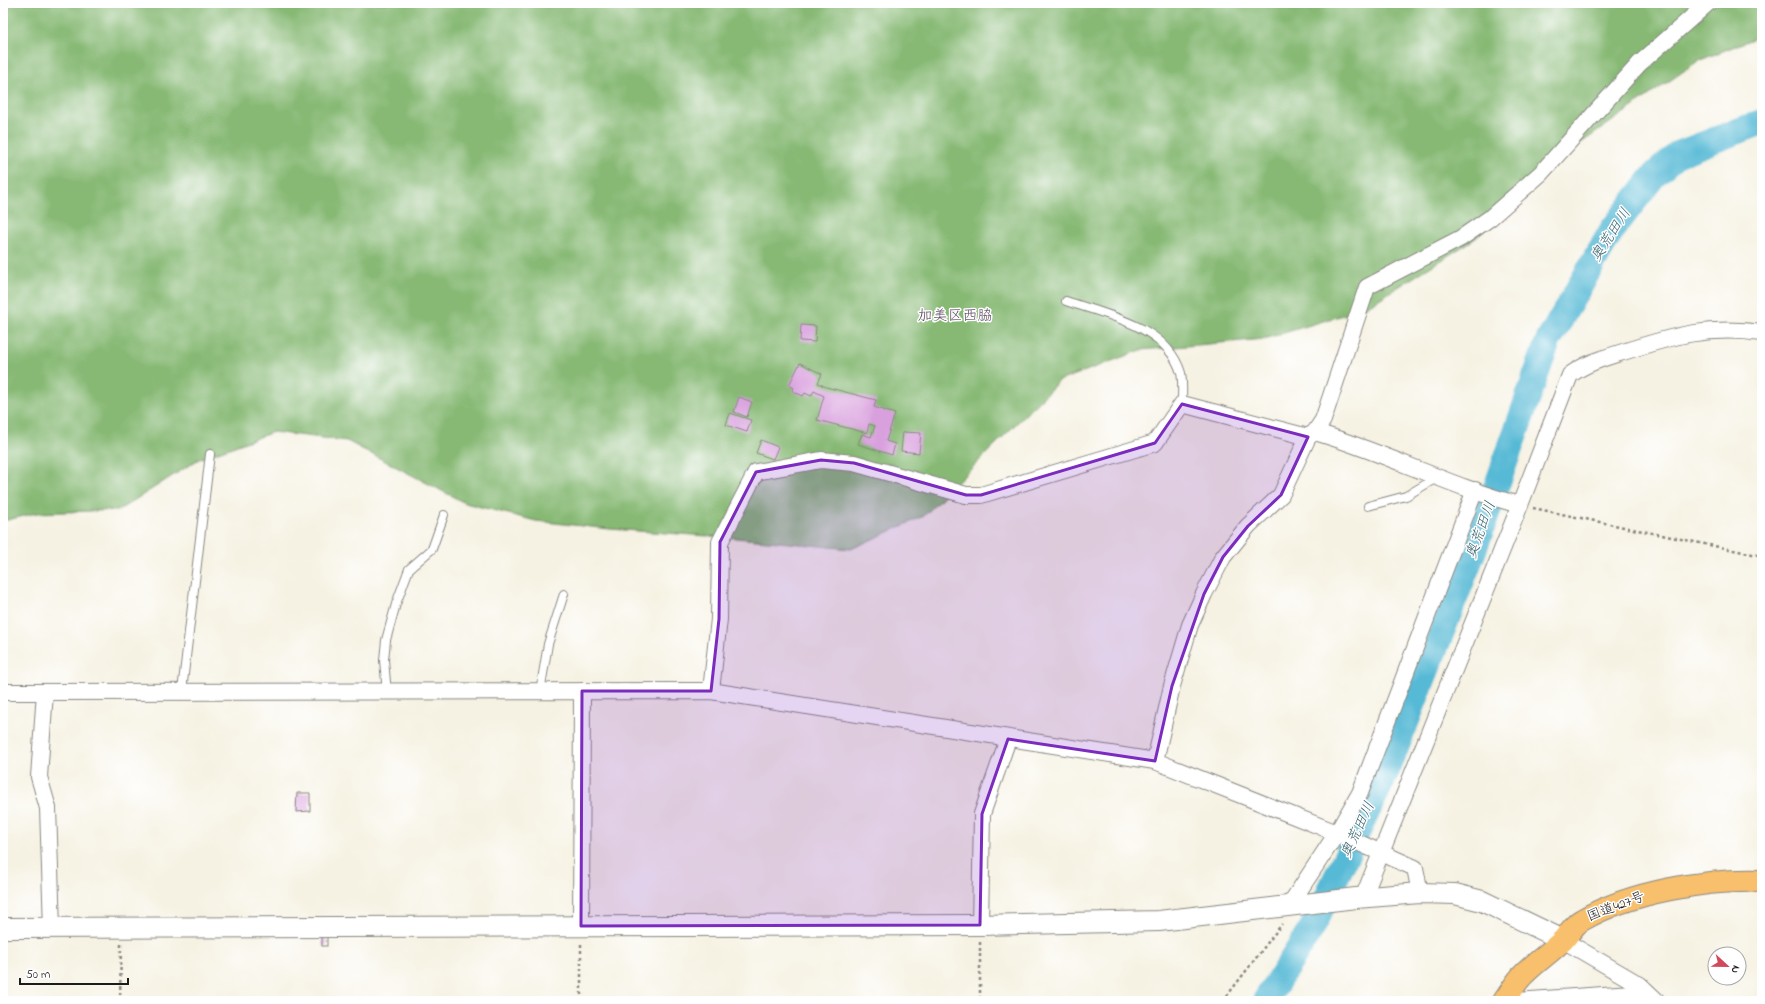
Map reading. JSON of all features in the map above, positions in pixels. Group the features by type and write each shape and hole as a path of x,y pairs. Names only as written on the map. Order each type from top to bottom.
{"highway":[{"name":"国道427号","path":"1504,1001 1522,975 1563,940 1580,920 1605,908 1641,896 1699,884 1740,880 1762,881"}],"street":[{"path":"1155,761 1172,686 1190,625 1223,557 1248,526 1281,495 1311,435 1322,420 1367,287 1461,238 1490,218 1541,173 1638,64 1708,3"},
{"path":"1359,898 1376,851 1570,375 1583,365 1671,336 1713,330 1762,333"},
{"path":"711,691 719,619 720,542 756,472 821,460 854,463 966,495 981,496 1155,443 1182,404 1311,435 1351,442 1439,477 1517,505"},
{"path":"1294,906 1340,834 1360,792 1477,491"},
{"path":"3,692 711,691 1155,761 1340,834 1414,868 1420,893"},
{"path":"45,692 39,777 48,808 52,928"},
{"path":"582,692 582,926"},
{"path":"980,925 982,814 1008,739"},
{"path":"3,928 980,925 1159,921 1359,898 1420,893 1455,894 1482,901 1563,940 1630,979 1652,996"},
{"path":"1517,1001 1652,996"}],"lane":[{"path":"1066,301 1131,323 1157,338 1173,355 1181,374 1182,404"},
{"path":"182,691 210,454"},
{"path":"1368,506 1406,496 1439,477"},
{"path":"387,692 384,660 386,640 396,604 409,569 432,549 444,515"},
{"path":"540,692 548,644 564,594"}],"path":[{"path":"1517,505 1762,556"},
{"path":"1224,1001 1294,906"},
{"path":"980,925 980,1001"},
{"path":"581,1001 582,926"},
{"path":"120,1001 121,928"}],"highlighted area":[{"path":"1182,404 1308,437 1281,495 1248,526 1223,557 1204,594 1172,686 1155,761 1008,739 982,814 980,925 581,926 582,691 711,691 719,619 720,542 756,472 821,460 854,463 966,495 981,495 1155,443"}],"green space":[{"path":"3,3 1762,3 1762,35 1698,61 1571,150 1476,238 1363,309 1264,339 1141,350 1059,381 924,516 851,549 736,538 610,529 536,521 465,503 347,441 273,432 199,459 119,510 36,513 3,521"}],"building":[{"path":"801,325 816,326 815,342 800,341"},
{"path":"800,363 822,374 818,383 826,387 876,400 874,407 895,414 886,441 895,444 892,455 858,444 862,434 871,437 875,426 869,424 867,433 817,420 824,396 814,391 811,396 805,393 803,396 792,391 794,388 789,385"},
{"path":"739,397 752,402 747,417 734,412"},
{"path":"730,413 751,420 747,432 726,425"},
{"path":"903,432 921,433 919,453 901,451"},
{"path":"761,440 778,447 773,459 756,453"},
{"path":"297,793 310,793 310,811 296,812"},
{"path":"322,937 327,937 327,946 322,946"}],"waterway":[{"name":"奥荒田川","path":"1265,1001 1312,928 1388,768 1474,550 1548,341 1612,230 1656,173 1678,154 1762,122"}],"district":[{"name":"加美区西脇","path":"955,316"}]}
